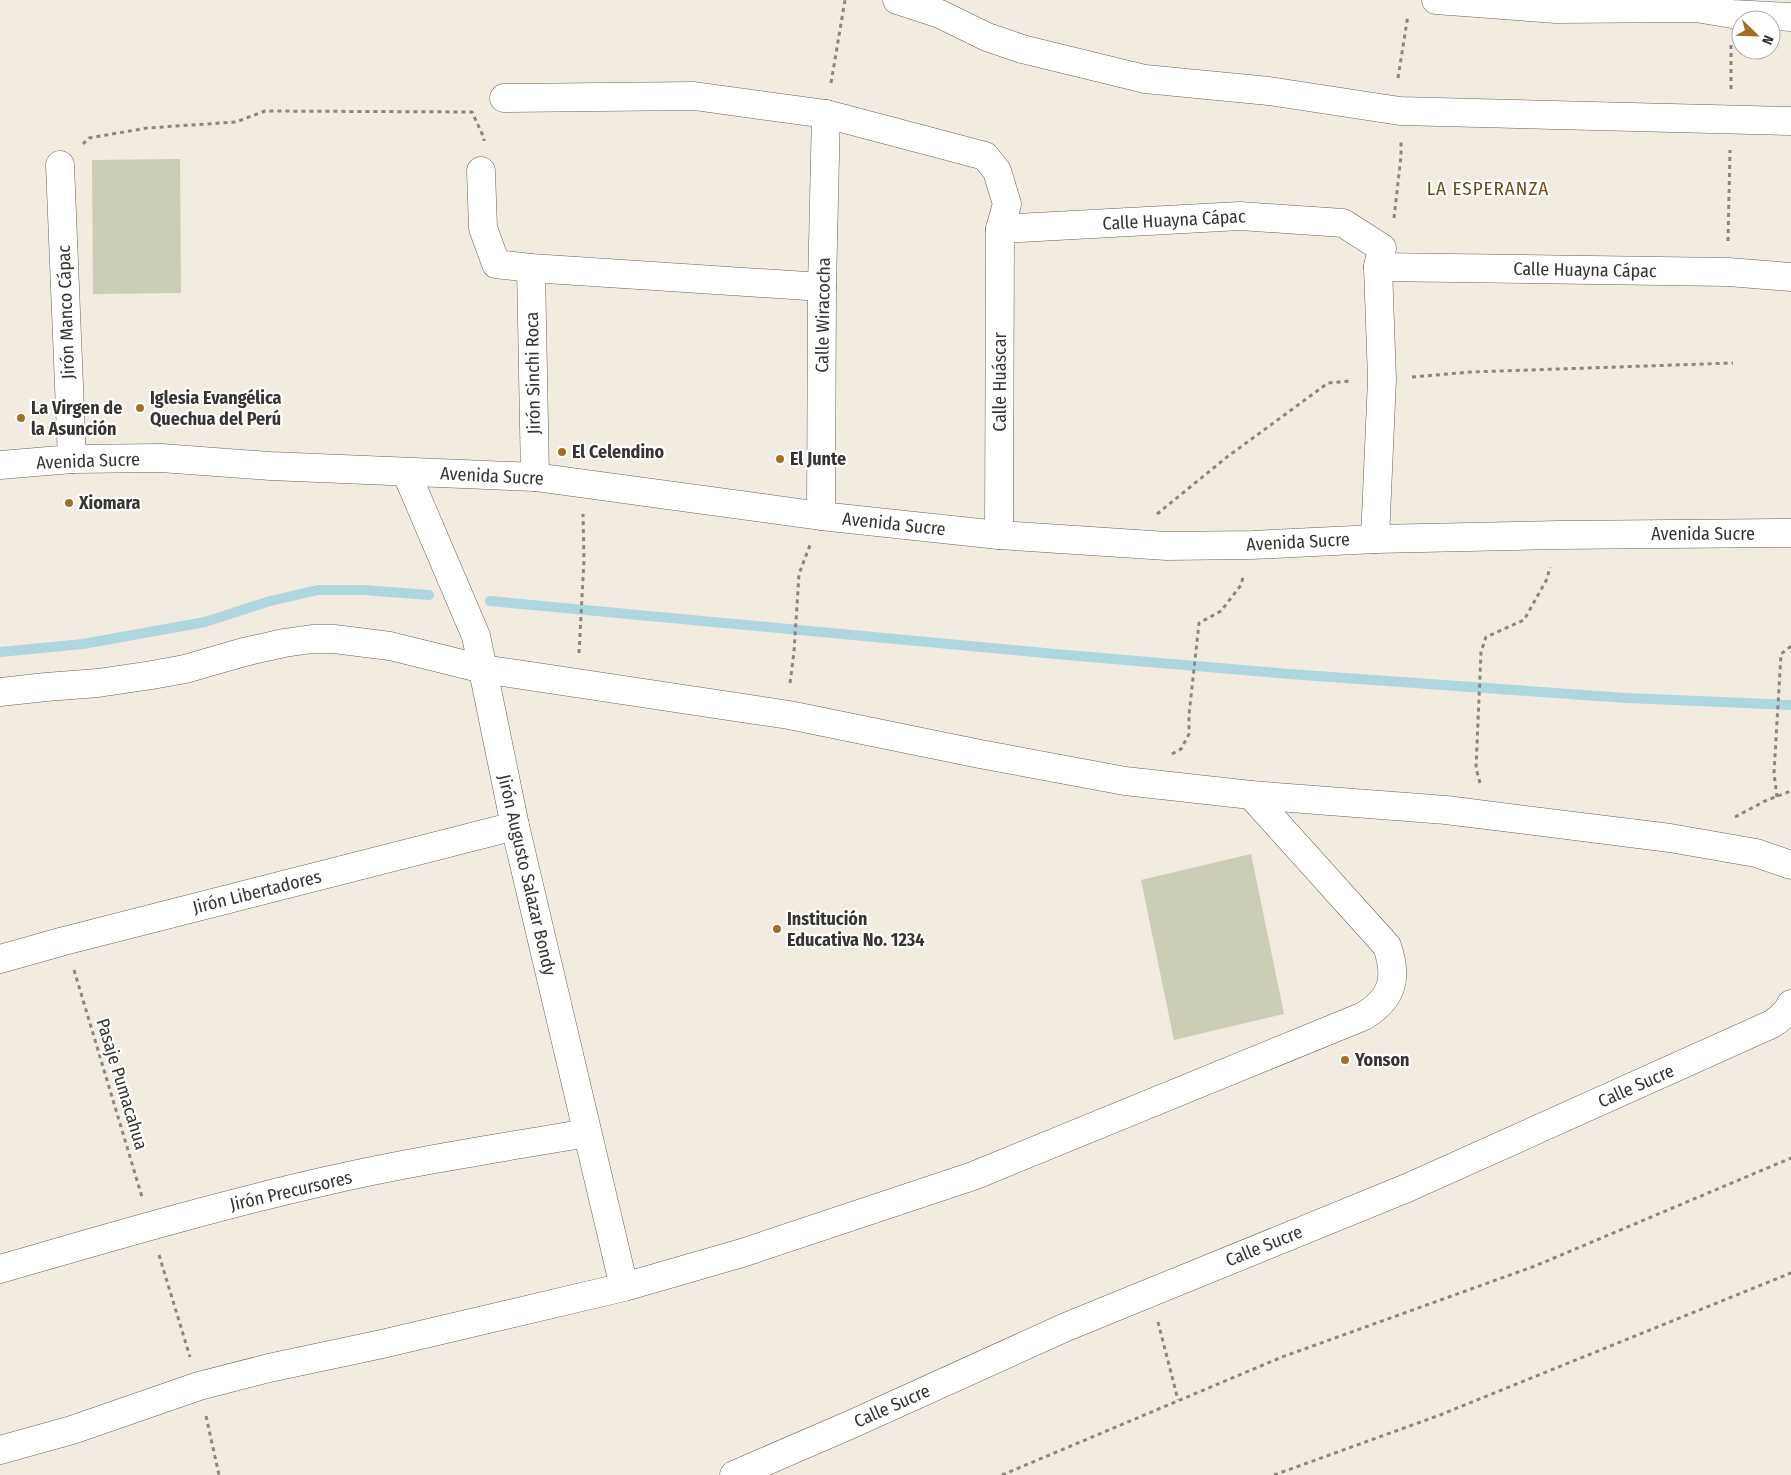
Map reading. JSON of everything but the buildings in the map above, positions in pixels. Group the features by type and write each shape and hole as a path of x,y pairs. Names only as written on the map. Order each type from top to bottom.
{"street":[{"path":"897,0 940,14 987,37 1022,49 1145,79 1269,91 1400,112 1791,121"},
{"path":"1436,0 1556,10 1696,8 1732,14 1791,17"},
{"name":"Calle Huáscar","path":"504,98 694,96 826,114 985,156 997,171 1008,204 1000,229 999,535"},
{"name":"Calle Wiracocha","path":"821,516 822,288 826,114"},
{"name":"Jirón Manco Cápac","path":"60,165 72,459"},
{"path":"480,171 483,228 496,264 822,288"},
{"name":"Calle Huayna Cápac","path":"1000,229 1240,216 1343,223 1382,248 1378,267 1382,379 1375,539"},
{"name":"Calle Huayna Cápac","path":"1378,267 1728,272 1791,277"},
{"name":"Jirón Sinchi Roca","path":"531,268 535,477"},
{"name":"Avenida Sucre","path":"0,465 72,459 161,458 270,466 535,477 821,516 999,535 1167,546 1559,535 1791,533"},
{"name":"Jirón Augusto Salazar Bondy","path":"406,472 476,636 515,826 624,1287"},
{"path":"0,692 98,683 152,675 186,669 244,652 312,639 334,639 390,646 483,669 789,716 1125,781 1251,795 1446,810 1670,838 1756,853 1791,865"},
{"path":"0,1450 72,1430 199,1386 269,1368 400,1340 624,1287 742,1253 973,1176 1364,1016 1382,1004 1389,990 1393,976 1392,962 1387,946 1251,795"},
{"name":"Jirón Libertadores","path":"0,959 515,826"},
{"name":"Calle Sucre","path":"734,1475 1066,1327 1407,1188 1588,1108 1772,1024 1790,1008"},
{"name":"Jirón Precursores","path":"0,1269 151,1226 327,1181 404,1165 587,1133"}],"path":[{"path":"826,114 845,0"},
{"path":"60,165 89,138 147,128 236,122 265,111 472,112 484,138 480,171"},
{"path":"579,654 584,560 583,484"},
{"path":"1476,768 1481,652 1486,637 1524,620 1547,579 1559,535"},
{"path":"1189,715 1200,623 1221,611 1241,585 1252,545"},
{"path":"790,684 799,574"},
{"path":"1777,797 1774,773 1781,654 1791,646"},
{"path":"1730,819 1791,791"},
{"name":"Pasaje Pumacahua","path":"74,971 144,1205"},
{"path":"1002,1475 1282,1357 1535,1266 1791,1158"},
{"path":"1274,1475 1440,1415 1791,1273"},
{"path":"1151,1293 1178,1400"}],"green space":[{"path":"180,159 181,293 93,294 92,160"},
{"path":"1251,854 1284,1014 1174,1040 1141,880"}],"waterway":[{"path":"0,652 83,644 205,622 270,601 318,590 364,590 429,595"},
{"path":"490,601 1289,674 1626,698 1791,705"}],"place":[{"name":"Iglesia Evangélica Quechua del Perú","path":"140,408"},
{"name":"La Virgen de la Asunción","path":"21,418"},
{"name":"El Celendino","path":"562,452"},
{"name":"El Junte","path":"780,459"},
{"name":"Xiomara","path":"69,503"},
{"name":"Institución Educativa No. 1234","path":"777,929"},
{"name":"Yonson","path":"1345,1060"}],"district":[{"name":"LA ESPERANZA","path":"1488,188"}]}
